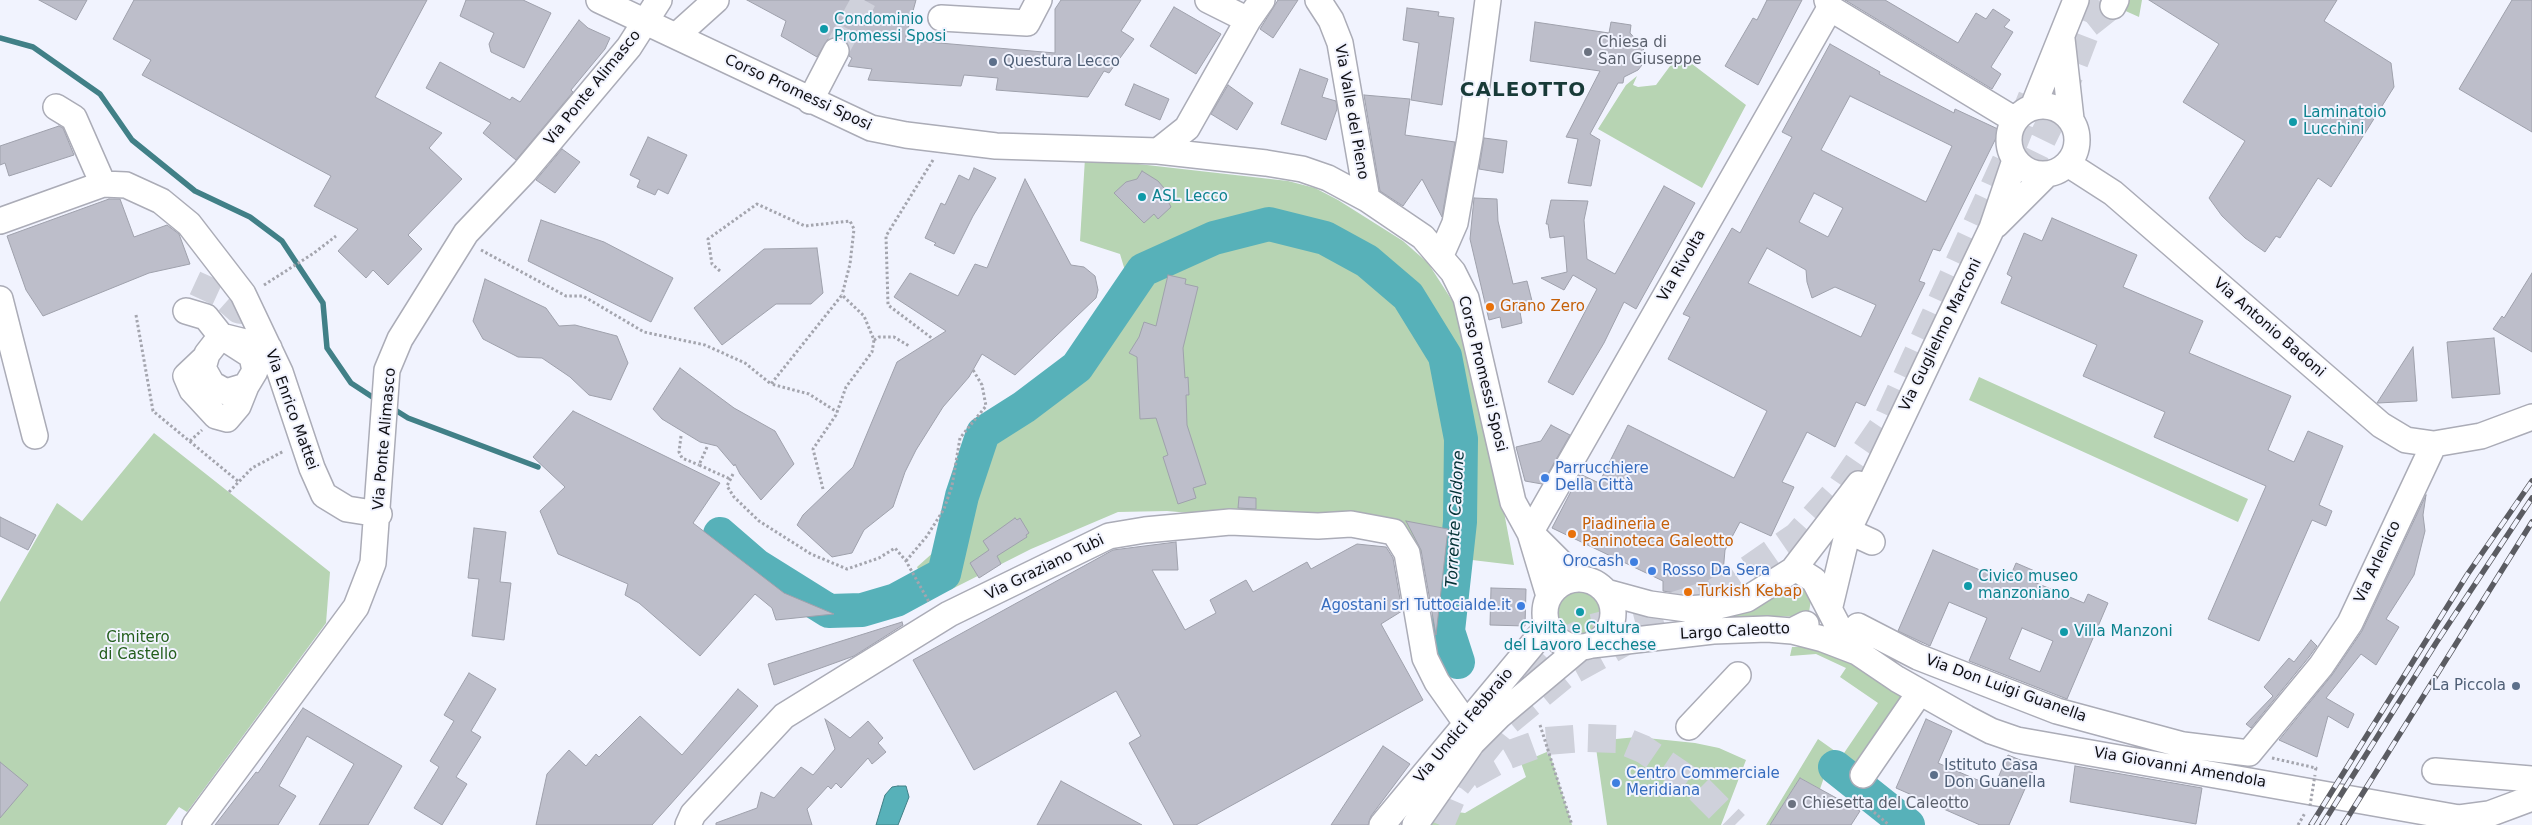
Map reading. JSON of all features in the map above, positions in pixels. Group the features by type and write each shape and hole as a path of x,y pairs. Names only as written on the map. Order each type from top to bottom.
{"street":[{"name":"Corso Promessi Sposi","path":"599,0 816,104 871,128 996,146 1158,151 1302,168 1328,178 1367,199 1423,237 1441,255 1453,272 1466,298 1513,502 1530,533 1549,596"},
{"name":"Via Ponte Alimasco","path":"195,825 356,607 374,563 379,514 387,370 400,339 463,238 530,165 630,47 659,0"},
{"path":"676,36 716,0"},
{"path":"941,18 1027,23 1039,0"},
{"path":"1208,0 1248,20"},
{"path":"1158,151 1187,128 1248,20 1262,0"},
{"name":"Via Valle del Pieno","path":"1318,0 1331,20 1340,43 1367,199"},
{"path":"1441,255 1456,213 1470,138 1488,0"},
{"path":"2061,36 2076,150 2058,169 2029,172 2015,160 2009,144 2011,127 2024,113 2076,0"},
{"path":"1829,4 2024,113 2054,107 2074,126"},
{"name":"Via Rivolta","path":"1530,533 1829,4"},
{"path":"816,104 838,63"},
{"path":"56,107 74,118 103,184"},
{"name":"Via Antonio Badoni","path":"2074,126 2113,193"},
{"name":"Via Guglielmo Marconi","path":"1830,606 1848,532 1992,228 2015,160"},
{"name":"Via Antonio Badoni","path":"2058,169 2113,193 2381,425 2406,440 2434,444"},
{"name":"Via Guglielmo Marconi","path":"1992,228 2058,169"},
{"name":"Via Enrico Mattei","path":"0,221 103,184 126,185 161,201 189,224 243,294 280,372 304,444 324,495 347,509 379,514"},
{"path":"0,299 35,436"},
{"path":"186,310 206,317 221,336 252,356 255,371 246,386 226,392 212,384 203,368 206,358 221,336"},
{"path":"221,336 268,348"},
{"path":"2434,444 2481,436 2532,418"},
{"name":"Via Guglielmo Marconi","path":"1794,570 1890,442"},
{"name":"Via Arlenico","path":"2249,753 2321,666 2350,622 2434,444"},
{"name":"Via Graziano Tubi","path":"688,825 693,814 784,716 949,614 1109,536 1145,530 1230,522 1318,526 1351,524 1394,532 1407,553 1425,658 1437,682 1466,722"},
{"path":"1848,532 1872,542"},
{"name":"Corso Promessi Sposi","path":"1530,533 1577,579"},
{"path":"1794,570 1807,574 1814,580 1830,606"},
{"name":"Largo Caleotto","path":"1577,579 1592,582 1606,592 1650,604 1687,609 1714,607 1747,599 1794,570"},
{"path":"1547,627 1545,608 1549,596 1556,588 1566,582 1577,579"},
{"path":"1586,647 1602,639 1613,620 1613,608 1606,592"},
{"name":"Largo Caleotto","path":"1547,627 1562,643 1586,647 1713,631 1767,629 1792,631 1810,622 1830,606"},
{"name":"Via Giovanni Amendola","path":"1830,606 1838,626 1857,652"},
{"name":"Via Don Luigi Guanella","path":"1858,626 1918,657 2057,711 2184,745 2249,753"},
{"name":"Via Undici Febbraio","path":"1382,825 1547,627"},
{"name":"Via Giovanni Amendola","path":"1792,631 1823,638 1857,652 1920,692 1991,731 2017,740 2459,818 2482,816 2529,802"},
{"name":"Via Undici Febbraio","path":"1415,825 1472,743 1499,716 1586,647"},
{"path":"1689,727 1738,675"},
{"path":"1858,784 1920,692"},
{"path":"2435,771 2532,778"}],"path":[{"path":"933,339 888,305 886,236 934,159 950,140"},
{"path":"720,271 712,264 708,240 757,204 805,226 850,220 854,229 850,264 842,295 815,325 771,384"},
{"path":"265,287 336,236"},
{"path":"463,238 491,256 566,296 583,296 644,332 705,345 745,363 771,384 810,394 837,412"},
{"path":"823,489 813,450 837,412 846,387 872,352 874,340 864,316 842,295"},
{"path":"136,315 153,411 239,482"},
{"path":"874,340 879,337 894,337 909,346"},
{"path":"906,561 928,536 944,509 952,486 960,438 986,406 982,385 973,370"},
{"path":"681,436 679,452 682,458 730,479"},
{"path":"229,492 252,468 290,447 304,444"},
{"path":"699,465 707,446"},
{"path":"734,474 727,486 734,498 759,521 811,554 847,569 878,558 895,548 906,561 934,610"},
{"path":"1540,725 1572,825"},
{"path":"2249,753 2316,768 2310,806 2298,825"},
{"path":"1858,784 1888,825"}],"green space":[{"path":"2101,0 2142,0 2139,17"},
{"path":"1679,54 1746,105 1702,188 1598,129 1626,85 1637,76 1633,85 1638,87 1656,85"},
{"path":"1085,158 1288,181 1315,188 1338,200 1403,241 1428,263 1455,305 1483,431 1504,512 1514,565 1405,552 1400,540 1225,516 1167,511 1118,512 1031,549 950,590 929,592 917,567 945,542 969,444 983,422 992,416 1024,407 1077,367 1110,319 1126,274 1120,254 1080,241"},
{"path":"1979,377 2248,499 2238,522 1969,400"},
{"name":"Cimitero di Castello","path":"154,433 330,572 326,623 187,812 179,807 166,825 0,825 0,602 57,503 82,521"},
{"path":"1795,583 1803,585 1811,600 1809,612 1801,617 1728,618"},
{"path":"1580,584 1590,586 1599,592 1605,601 1607,611 1605,621 1599,630 1590,636 1580,638 1570,636 1561,630 1555,621 1553,611 1555,601 1561,592 1570,586"},
{"path":"1792,647 1809,647 1827,652 1861,669 1912,701 1856,773 1831,757 1820,789 1800,778 1770,825 1766,825 1818,739 1842,756 1878,703 1840,677 1846,668 1816,654 1790,656"},
{"path":"1637,737 1695,743 1719,748 1746,760 1721,825 1607,825 1595,741"},
{"path":"1549,751 1572,825 1428,825 1434,815 1441,810 1465,813 1526,777 1521,763"}],"water":[{"path":"906,786 909,797 898,825 876,825 885,795 892,787"}],"building":[{"path":"39,0 87,0 76,20"},
{"path":"134,0 427,0 375,97 442,133 429,148 462,179 408,235 422,249 388,285 373,270 366,278 338,251 358,229 314,206 331,176 142,75 151,60 113,39"},
{"path":"466,0 523,0 551,13 524,68 491,52 489,44 494,33 460,16"},
{"path":"747,0 916,0 905,40 1055,53 1055,9 1061,0 1141,0 1121,31 1134,39 1109,73 1104,71 1088,97 996,90 998,78 964,75 961,86 868,80 872,69 848,66 852,58 849,56 848,44 843,39 835,37 828,39 817,57 781,36 786,21"},
{"path":"1278,0 1298,0 1273,38 1260,29"},
{"path":"1767,0 1802,0 1758,85 1725,66 1753,18 1757,20"},
{"path":"1845,0 1885,0 1958,43 1976,13 1986,19 1993,9 2010,20 2004,27 2013,32 1991,67 2001,74 1992,89"},
{"name":"Laminatoio Lucchini","path":"2149,0 2337,0 2324,21 2391,63 2394,87 2331,187 2318,178 2280,238 2276,236 2265,252 2245,238 2222,216 2209,198 2245,141 2183,102 2219,44"},
{"path":"2512,0 2532,0 2532,132 2459,89"},
{"path":"1174,7 1221,34 1196,74 1150,46"},
{"path":"1407,8 1439,12 1438,16 1454,18 1442,105 1411,100 1419,43 1403,40"},
{"path":"579,20 588,28 610,38 605,49 571,90 573,92 516,160 483,133 491,123 426,88 440,62 510,100 512,97 520,102"},
{"name":"Chiesa di San Giuseppe","path":"1535,22 1609,33 1611,22 1631,25 1630,33 1643,47 1645,58 1642,65 1638,70 1624,77 1623,83 1618,83 1590,134 1600,140 1591,186 1568,183 1578,139 1566,137 1600,71 1530,61"},
{"path":"1830,44 1880,72 1879,74 1954,113 1955,109 2000,130 1940,251 1933,249 1919,281 1925,283 1865,406 1856,402 1835,447 1807,432 1782,482 1794,487 1771,536 1740,522 1725,550 1722,584 1715,584 1715,592 1687,595 1663,591 1663,581 1552,528 1580,474 1599,483 1628,425 1734,478 1767,411 1668,359 1690,317 1683,314 1732,228 1740,233 1792,137 1782,132","holes":["1850,96 1952,146 1926,202 1821,150","1814,193 1843,208 1828,237 1799,222","1767,248 1806,270 1807,282 1812,298 1835,287 1876,305 1861,337 1748,283"]},
{"path":"1300,69 1328,79 1322,97 1336,101 1337,109 1326,140 1281,124"},
{"path":"1134,84 1169,99 1160,120 1125,105"},
{"path":"1228,85 1253,103 1237,130 1211,114"},
{"path":"1364,95 1410,99 1405,135 1455,142 1442,217 1422,179 1403,206 1380,191"},
{"path":"59,126 63,128 74,155 9,176 5,163 0,165 0,146"},
{"path":"648,137 687,155 668,194 658,189 655,195 637,187 640,180 630,175"},
{"path":"1484,138 1507,141 1503,173 1479,169"},
{"path":"562,149 580,162 555,193 536,180"},
{"path":"974,168 996,178 973,216 954,254 934,245 936,243 925,238 941,203 945,205 959,175 969,180"},
{"name":"ASL Lecco","path":"1142,171 1158,181 1170,195 1166,197 1171,207 1158,219 1154,214 1144,223 1114,193 1126,182 1137,179"},
{"path":"1025,179 1071,265 1084,267 1095,276 1098,290 1096,298 1015,375 982,354 969,377 943,407 916,450 905,472 893,507 864,530 852,553 832,557 797,525 803,515 853,467 897,362 946,331 894,297 910,273 958,296 975,264 987,268"},
{"path":"1664,186 1695,203 1636,309 1624,302 1604,343 1573,395 1548,382 1597,289 1573,275 1564,290 1541,278 1567,272 1564,236 1550,238 1548,224 1546,224 1551,200 1588,201 1584,220 1587,259 1615,274"},
{"path":"1474,198 1497,199 1498,221 1513,284 1527,281 1534,309 1520,312 1522,323 1502,328 1500,317 1489,320 1470,239"},
{"path":"109,199 120,199 134,237 167,225 179,234 190,264 149,273 43,316 26,290 7,236"},
{"path":"2052,218 2137,255 2123,287 2203,321 2189,353 2291,396 2268,450 2294,462 2308,431 2343,446 2319,505 2332,511 2326,526 2312,520 2259,641 2208,619 2266,486 2154,437 2165,412 2083,376 2097,345 2001,303 2012,277 2007,274 2024,233 2042,241"},
{"path":"541,220 604,242 673,278 651,322 528,261"},
{"path":"817,248 823,293 811,304 776,304 722,345 694,308 764,249"},
{"path":"2532,273 2532,352 2493,329 2502,316 2504,318"},
{"path":"1168,275 1186,279 1185,284 1198,287 1183,348 1185,378 1188,377 1189,395 1186,395 1187,425 1206,484 1193,488 1196,498 1178,504 1163,457 1168,455 1156,418 1140,419 1137,357 1129,353 1139,337 1144,322 1156,326"},
{"path":"485,279 546,308 559,326 575,325 617,336 628,363 611,400 589,395 570,377 542,358 518,357 483,339 473,321"},
{"path":"2494,338 2500,394 2452,398 2447,342"},
{"path":"2413,347 2417,401 2377,403"},
{"path":"680,368 734,408 775,431 794,464 761,500 740,474 735,464 734,466 717,446 700,442 662,419 653,409"},
{"path":"573,411 720,483 693,523 784,593 834,614 776,620 772,608 755,594 700,656 639,603 625,595 628,584 558,554 540,511 565,487 533,457"},
{"path":"1551,425 1570,435 1542,484 1525,481 1516,447 1541,441"},
{"path":"2426,495 2423,515 2425,531 2414,575 2386,619 2399,627 2376,665 2361,654 2326,698 2354,714 2348,728 2328,716 2317,757 2279,740 2332,675 2362,631"},
{"path":"1239,497 1256,498 1256,509 1238,508"},
{"path":"0,517 36,535 28,550 0,536"},
{"path":"1015,518 1017,520 1020,518 1029,533 1026,535 1027,537 997,556 1001,564 979,578 970,563 989,550 983,541"},
{"path":"1406,521 1448,529 1436,635 1421,550"},
{"path":"474,528 506,532 500,582 511,583 504,640 472,636 479,579 468,578"},
{"path":"1176,542 1178,570 1152,570 1185,630 1216,613 1210,600 1246,580 1253,592 1307,562 1311,569 1357,544 1386,547 1393,558 1402,611 1381,624 1423,700 1196,825 1174,825 1129,743 1141,736 1116,691 974,770 913,660 1113,550"},
{"name":"Villa Manzoni","path":"1933,550 2008,582 2016,563 2037,572 2034,582 2084,603 2088,594 2108,603 2067,699 1969,661 1987,618 1949,602 1930,646 1898,631","holes":["2022,628 2053,641 2040,672 2009,659"]},
{"path":"1491,588 1526,589 1525,626 1490,625"},
{"path":"902,622 903,625 854,656 774,685 768,664"},
{"path":"2311,640 2317,646 2251,728 2246,724 2273,696 2264,687 2289,658 2294,662"},
{"path":"469,673 496,689 471,731 481,737 456,777 467,784 442,825 414,808 439,767 430,761 454,721 444,715"},
{"path":"738,689 758,706 652,825 536,825 547,774 569,750 586,766 596,754 599,757 640,716 682,755"},
{"path":"303,708 402,766 368,825 319,825 354,764 307,736 279,786 296,796 278,825 215,825 256,772 258,773"},
{"path":"825,719 850,738 868,721 883,738 878,743 886,752 872,764 868,758 841,788 836,783 831,789 828,786 807,809 812,825 716,825 716,823 757,808 761,792 774,798 801,767 813,775 835,749"},
{"name":"Istituto Casa Don Guanella","path":"1926,719 1952,731 1938,763 1994,787 2008,755 2035,766 2009,825 1980,825 1896,788"},
{"path":"1383,746 1410,764 1371,816 1368,825 1331,825"},
{"path":"0,762 28,785 0,818"},
{"path":"2075,766 2202,788 2196,824 2070,802"},
{"path":"1800,778 1860,811 1851,825 1770,825"},
{"path":"1061,781 1142,825 1037,825"}],"waterway":[{"name":"Torrente Caldone","path":"0,38 33,47 100,94 132,140 195,191 250,217 282,241 323,303 327,348 351,383 377,400"},
{"name":"Torrente Caldone","path":"720,534 757,566 829,611 862,610 896,600 944,574 962,496 983,433 1024,407 1077,367 1143,270 1214,238 1269,224 1325,238 1367,261 1408,296 1445,356 1461,439 1460,522 1448,631 1458,662"},
{"name":"Torrente Caldone","path":"392,408 408,418 538,467"},
{"name":"Torrente Caldone","path":"1835,767 1908,825"}],"tunnel":[{"path":"836,51 864,0"},
{"path":"2005,215 2055,113 2098,0"},
{"path":"2089,25 2113,6"},
{"path":"1497,707 1549,653 1568,640 1592,628 1662,610 1716,592 1797,536 1841,487 1887,420 2010,152 2032,97"},
{"path":"195,283 219,294 238,311 252,313"},
{"path":"1440,825 1457,785 1506,723 1564,675 1630,639"},
{"path":"1470,776 1508,755 1546,741 1585,738 1619,739 1643,749 1693,783 1735,825"}],"railway":[{"path":"2311,825 2467,575 2532,481"},
{"path":"2322,825 2436,643 2532,498"},
{"path":"2343,825 2532,522"}],"place":[{"name":"Condominio Promessi Sposi","path":"824,29"},
{"name":"Chiesa di San Giuseppe","path":"1588,52"},
{"name":"Questura Lecco","path":"993,62"},
{"name":"Laminatoio Lucchini","path":"2293,122"},
{"name":"ASL Lecco","path":"1142,197"},
{"name":"Grano Zero","path":"1490,307"},
{"name":"Parrucchiere Della Città","path":"1545,478"},
{"name":"Piadineria e Paninoteca Galeotto","path":"1572,534"},
{"name":"Orocash","path":"1634,562"},
{"name":"Rosso Da Sera","path":"1652,571"},
{"name":"Civico museo manzoniano","path":"1968,586"},
{"name":"Turkish Kebap","path":"1688,592"},
{"name":"Agostani srl Tuttocialde.it","path":"1521,606"},
{"name":"Civiltà e Cultura del Lavoro Lecchese","path":"1580,612"},
{"name":"Villa Manzoni","path":"2064,632"},
{"name":"La Piccola","path":"2516,686"},
{"name":"Istituto Casa Don Guanella","path":"1934,775"},
{"name":"Centro Commerciale Meridiana","path":"1616,783"},
{"name":"Chiesetta del Caleotto","path":"1792,804"}],"district":[{"name":"CALEOTTO","path":"1523,91"}]}
